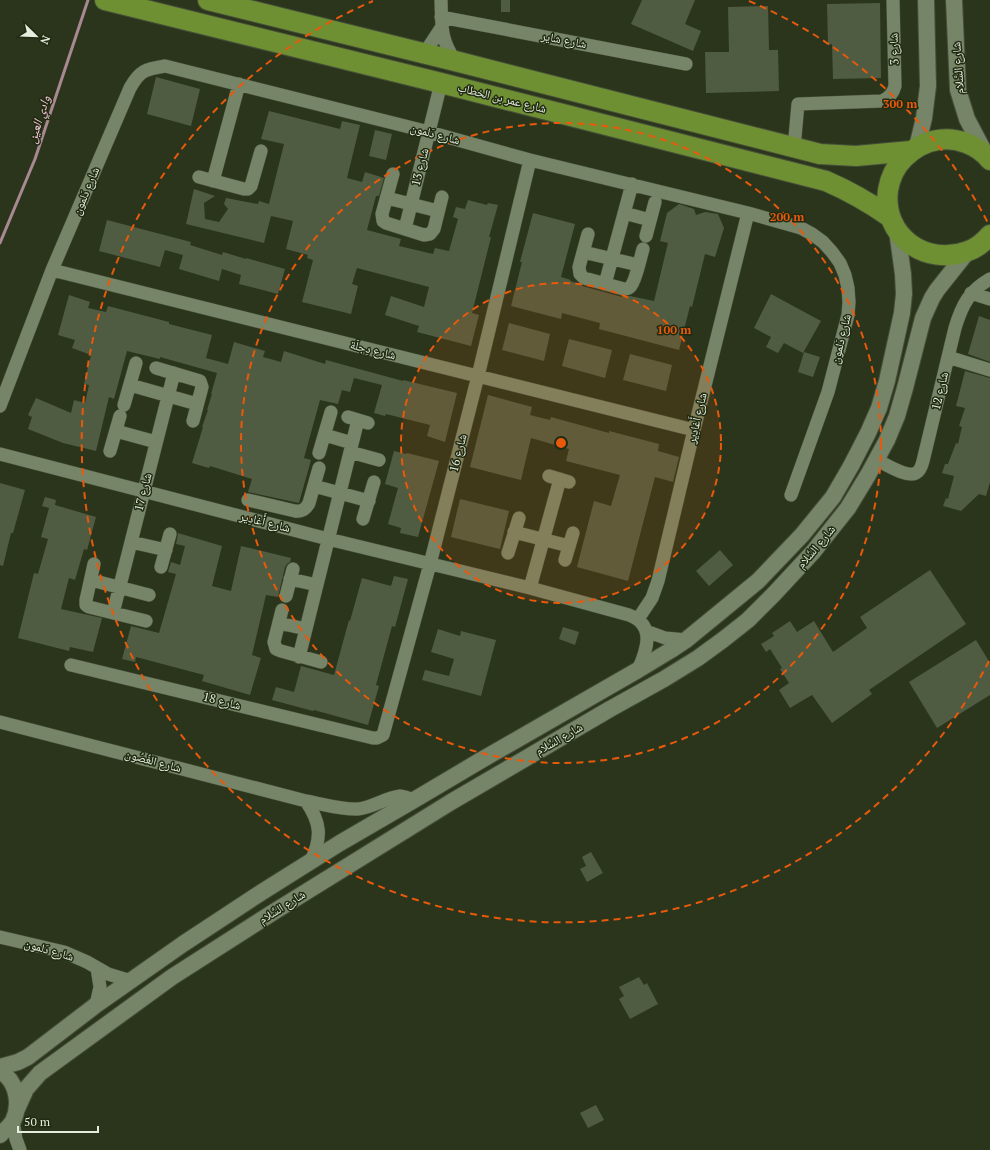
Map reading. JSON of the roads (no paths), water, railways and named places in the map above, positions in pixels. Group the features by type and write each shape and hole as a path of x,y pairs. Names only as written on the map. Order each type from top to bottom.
{"main road":[{"name":"شارع عمر بن الخطاب","path":"105,0 441,83 826,181 873,205 894,224 911,245 929,254 949,256 983,243"},
{"name":"شارع عمر بن الخطاب","path":"208,0 820,154 856,156 914,149"},
{"path":"894,224 887,199 890,181 898,164 914,149 930,141 945,139 960,141 974,146 988,157"}],"street":[{"path":"441,0 441,22 444,40 448,51 455,61"},
{"name":"شارع 3","path":"794,148 798,104 882,101 887,99 894,91 893,0"},
{"path":"914,149 924,118 928,86 926,0"},
{"name":"شارع السَّلام","path":"954,0 958,90 967,119 988,157"},
{"path":"424,54 441,22"},
{"name":"شارع شاير","path":"441,22 686,64"},
{"name":"شارع دَلمون","path":"0,406 52,270 127,95 136,77 144,71 165,66 429,132 530,160 748,213 800,228 812,234 823,242 840,263 845,275 850,302 828,392 792,495"},
{"name":"شارع 13","path":"405,230 441,83"},
{"path":"214,181 239,84"},
{"path":"199,177 248,189 251,186 261,151"},
{"name":"شارع 16","path":"373,738 381,737 384,731 430,564 478,376 530,160"},
{"name":"شارع 13","path":"393,174 382,214 383,221 389,225 405,230 430,234 434,229 442,197"},
{"path":"605,284 632,184"},
{"path":"387,198 438,211"},
{"path":"588,234 579,267 580,274 584,278 628,289 634,282 655,202"},
{"path":"624,213 650,220"},
{"name":"شارع أَغادِير","path":"0,454 328,539 530,588 634,616 638,619 652,598 658,581 748,213"},
{"name":"شارع السَّلام","path":"0,1067 18,1062 28,1057 96,1005 183,944 316,857 638,670 686,640 758,581 802,535 833,497 851,466 879,408 888,381 902,313 904,294 903,274 894,224"},
{"name":"شارع السَّلام","path":"15,1115 26,1089 40,1073 172,977 458,798 698,658 748,620 813,552 848,508 877,460 897,416 923,318 932,298 937,290 983,243"},
{"path":"583,252 638,266"},
{"name":"شارع دِجلَة","path":"52,270 694,430"},
{"name":"شارع 12","path":"877,460 903,472 912,474 919,470 923,462 959,315 964,303 971,293 990,279"},
{"path":"971,293 990,299"},
{"path":"948,357 990,370"},
{"path":"110,451 136,363"},
{"path":"156,368 200,381 202,387 193,421"},
{"name":"شارع 17","path":"113,613 174,373"},
{"path":"130,385 197,404"},
{"path":"319,453 331,412"},
{"path":"300,657 358,420"},
{"path":"116,432 156,442"},
{"path":"325,435 379,460"},
{"path":"248,500 300,511 304,510 307,507 319,468"},
{"path":"530,588 559,479"},
{"path":"363,519 374,482"},
{"path":"314,486 369,501"},
{"path":"508,553 519,518"},
{"path":"514,532 569,546"},
{"path":"565,560 573,533"},
{"path":"162,567 170,534"},
{"path":"131,542 166,550"},
{"path":"94,564 86,605 146,621"},
{"path":"286,596 291,574 317,585"},
{"path":"90,580 149,595"},
{"path":"306,629 280,616 274,642 276,649 320,662"},
{"path":"638,619 646,630 666,638 686,640"},
{"path":"638,670 647,647 646,630"},
{"name":"شارع 18","path":"71,665 373,738"},
{"name":"شارع الغُصُون","path":"0,722 306,801 340,808 359,809 400,796 414,800"},
{"path":"306,801 313,812 317,824 318,837 316,857 340,854 355,862"},
{"path":"355,862 354,849 357,842 374,828 378,821"},
{"name":"شارع دَلمون","path":"0,936 64,952 87,962 108,974 130,981"},
{"path":"96,1005 100,987 97,968"},
{"path":"0,1071 10,1080 15,1089 17,1099 14,1131 20,1150"},
{"path":"0,1134 7,1129 15,1115"}],"waterway":[{"name":"وادي العين","path":"0,243 35,159 88,0"}]}
